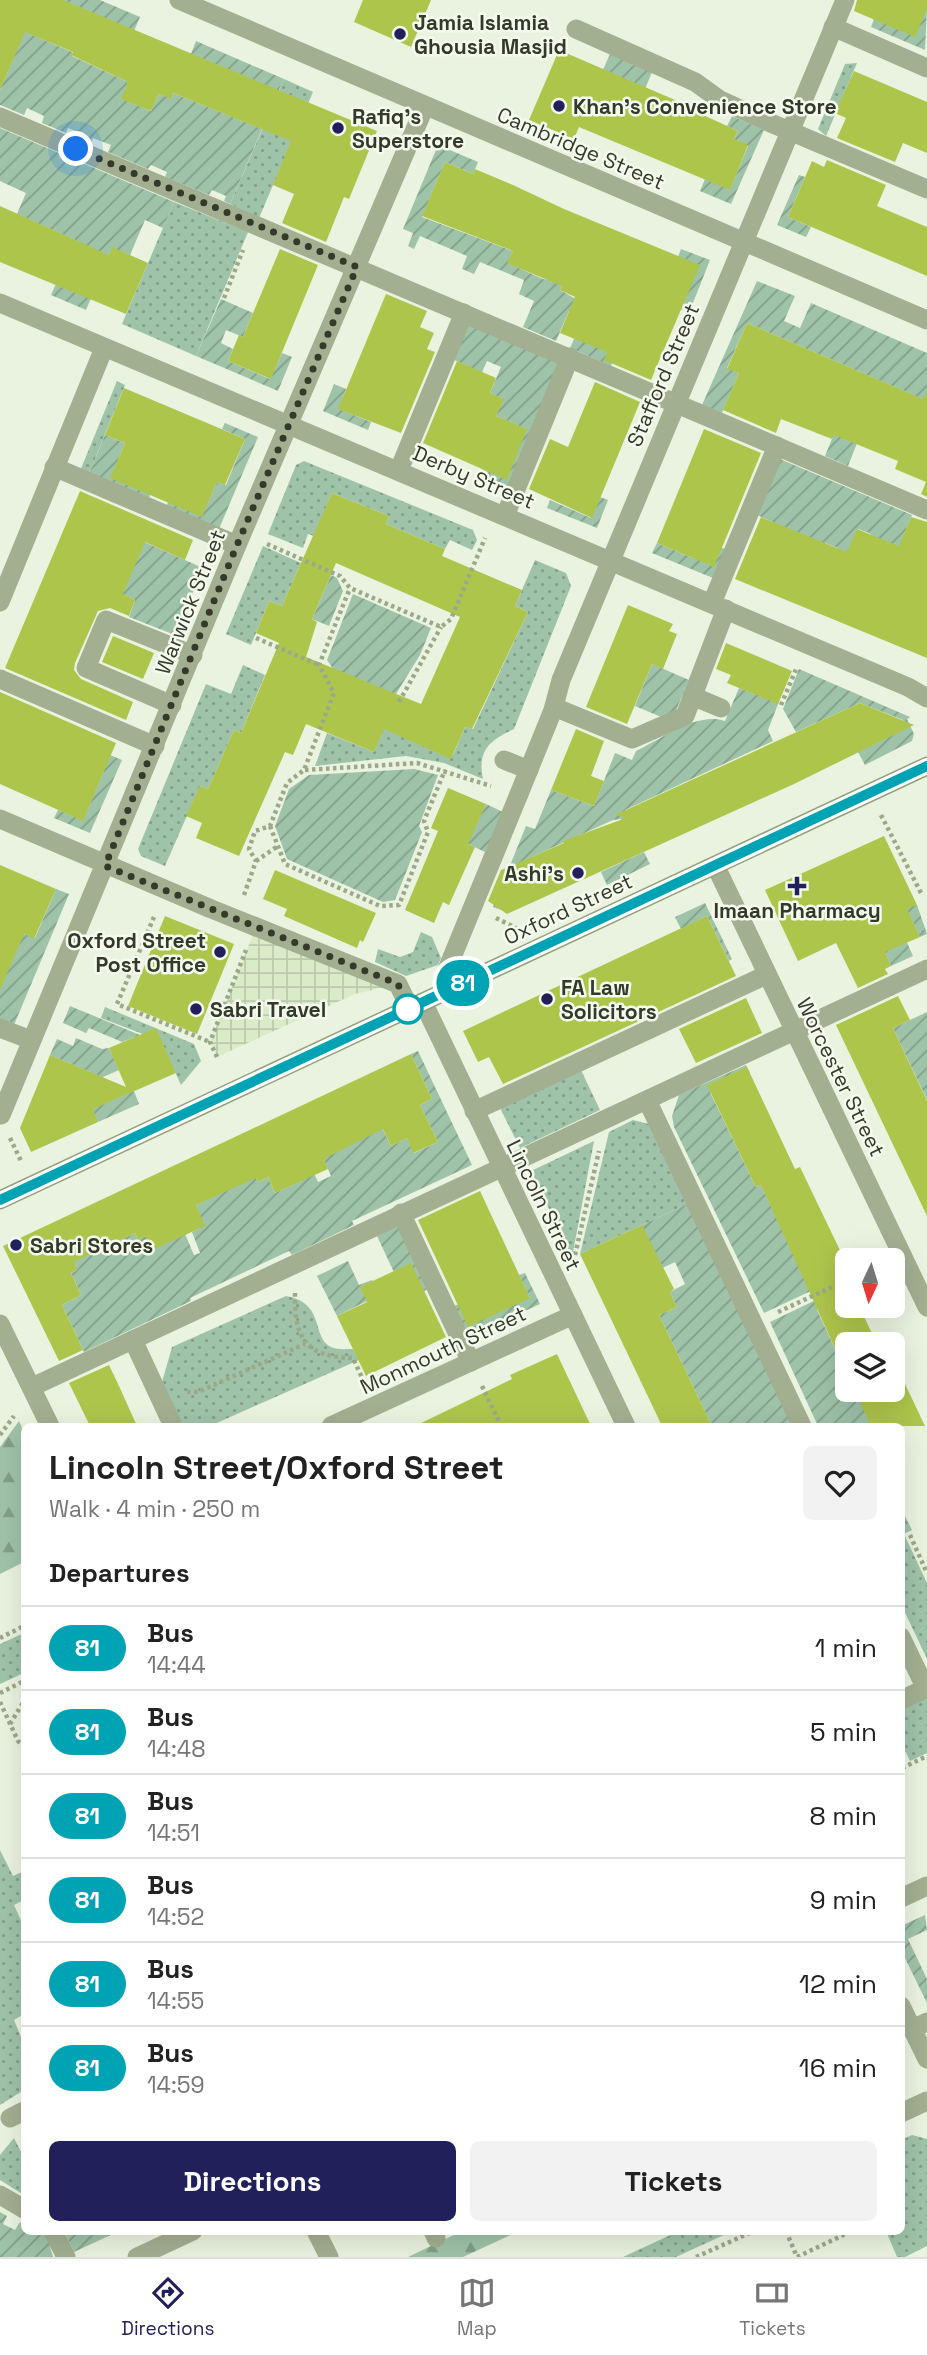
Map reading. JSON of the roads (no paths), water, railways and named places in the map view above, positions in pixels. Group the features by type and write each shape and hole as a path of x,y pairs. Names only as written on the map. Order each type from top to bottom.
{"main road":[{"name":"Oxford Street","path":"0,1200 927,766"}],"street":[{"name":"Cambridge Street","path":"179,0 927,320"},
{"name":"Stafford Street","path":"457,986 448,967 554,707 561,680 845,0"},
{"path":"833,27 927,67"},
{"path":"576,30 695,82 720,100 927,189"},
{"name":"Warwick Street","path":"1,1115 237,545 425,106"},
{"path":"0,117 927,510"},
{"name":"Derby Street","path":"0,303 719,606 908,687 927,698"},
{"path":"398,470 464,313"},
{"path":"0,603 104,348"},
{"path":"505,516 570,357"},
{"path":"554,707 632,739 685,716 719,606 777,446"},
{"path":"54,467 237,545"},
{"path":"172,705 86,668 107,620 193,655"},
{"path":"0,678 155,746"},
{"path":"692,696 722,708"},
{"path":"504,760 529,770"},
{"name":"Lincoln Street","path":"0,819 105,866 398,984 416,1005 474,1111 625,1423"},
{"name":"Worcester Street","path":"716,867 927,1307"},
{"path":"32,1387 927,969"},
{"path":"474,1111 766,975"},
{"path":"0,1028 31,1040"},
{"path":"647,1100 801,1423"},
{"path":"401,1213 475,1370"},
{"name":"Monmouth Street","path":"339,1423 475,1370 573,1315"},
{"path":"0,1324 49,1423"},
{"path":"133,1340 172,1423"},
{"path":"905,1645 926,1688 905,1698"},
{"path":"905,1896 927,1886"},
{"path":"905,2010 920,2025 927,2059"},
{"path":"905,2111 927,2101"},
{"path":"0,2195 21,2207"},
{"path":"54,2235 66,2257"},
{"path":"137,2257 184,2235"},
{"path":"318,2235 328,2257"}],"place":[{"name":"Jamia Islamia Ghousia Masjid","path":"400,34"},
{"name":"Khan's Convenience Store","path":"559,106"},
{"name":"Rafiq's Superstore","path":"338,128"},
{"name":"Ashi's","path":"578,873"},
{"name":"Imaan Pharmacy","path":"797,886"},
{"name":"Oxford Street Post Office","path":"220,952"},
{"name":"FA Law Solicitors","path":"547,999"},
{"name":"Sabri Travel","path":"196,1009"},
{"name":"Sabri Stores","path":"16,1245"}]}
